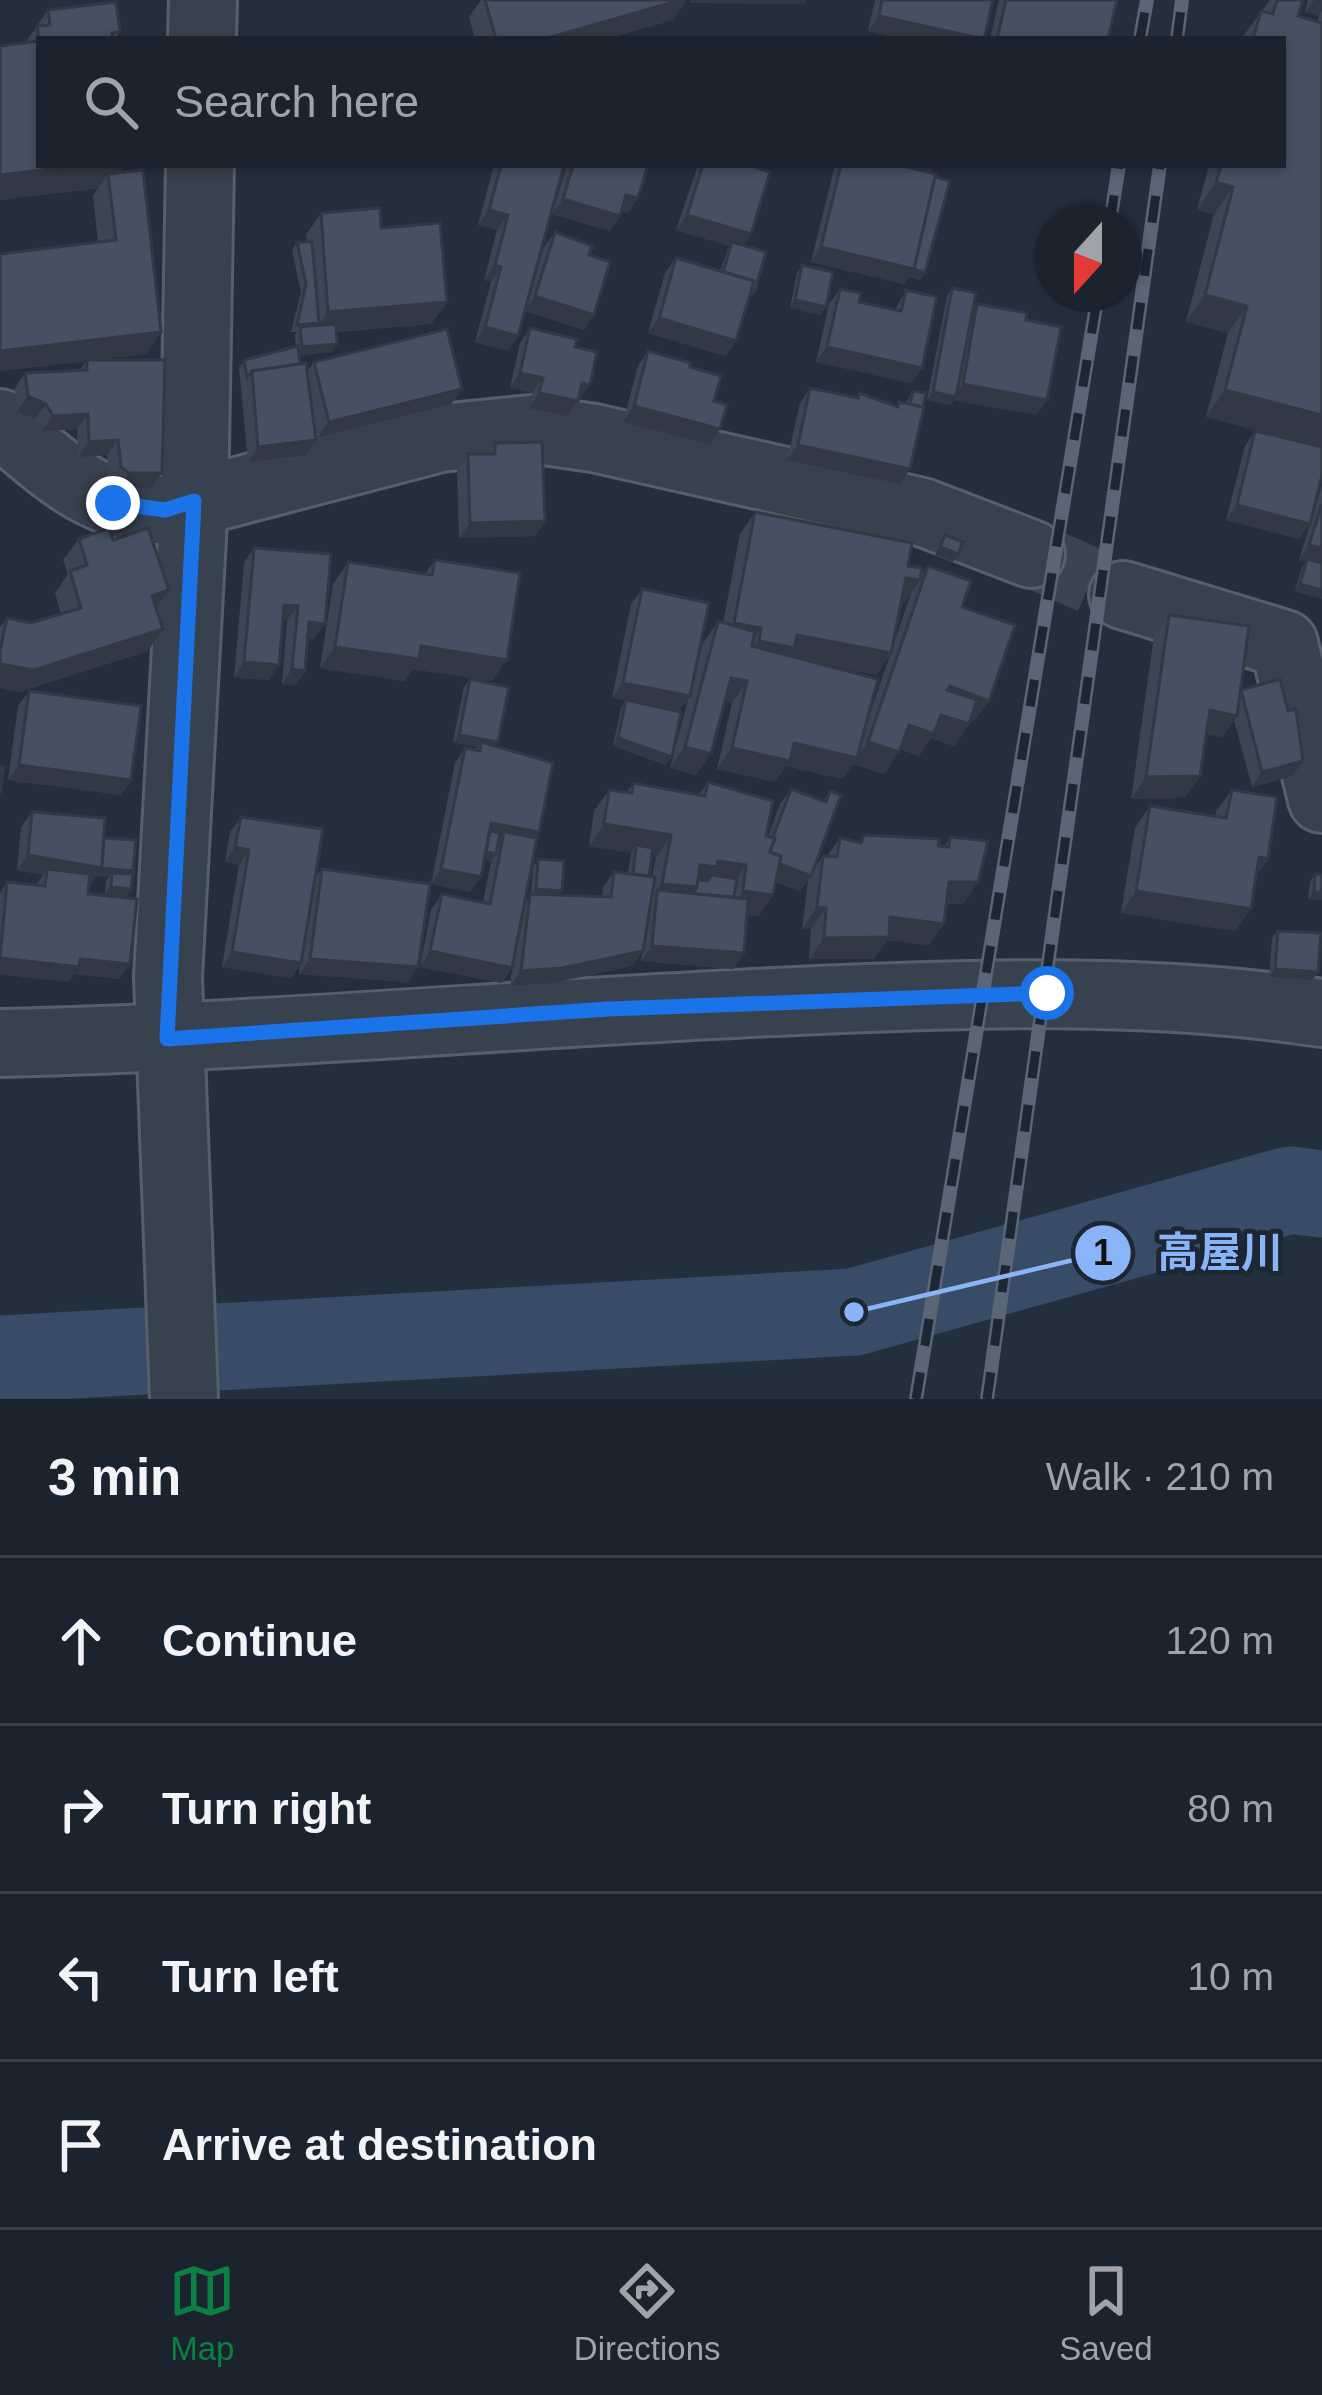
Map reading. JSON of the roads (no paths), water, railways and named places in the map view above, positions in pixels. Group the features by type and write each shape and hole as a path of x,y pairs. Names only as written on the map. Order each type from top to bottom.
{"street":[{"path":"202,36 203,0"},
{"path":"184,1399 168,1048 194,501 200,168"},
{"path":"0,423 55,472 113,503 165,510 440,438 531,429 922,512 1031,554"},
{"path":"1123,596 1284,644 1322,799"},
{"path":"0,1043 168,1048 608,1009 929,995 1216,997 1322,1013"}],"waterway":[{"path":"0,1359 854,1312 1290,1190 1322,1194"}],"tunnel":[{"path":"1031,554 1123,595"}],"railway":[{"path":"1141,36 1147,0"},
{"path":"1177,36 1182,0"},
{"path":"1113,204 1119,168"},
{"path":"987,1399 1160,168"},
{"path":"916,1399 1095,312"}],"place":[{"name":"高屋川","path":"854,1312"}]}
